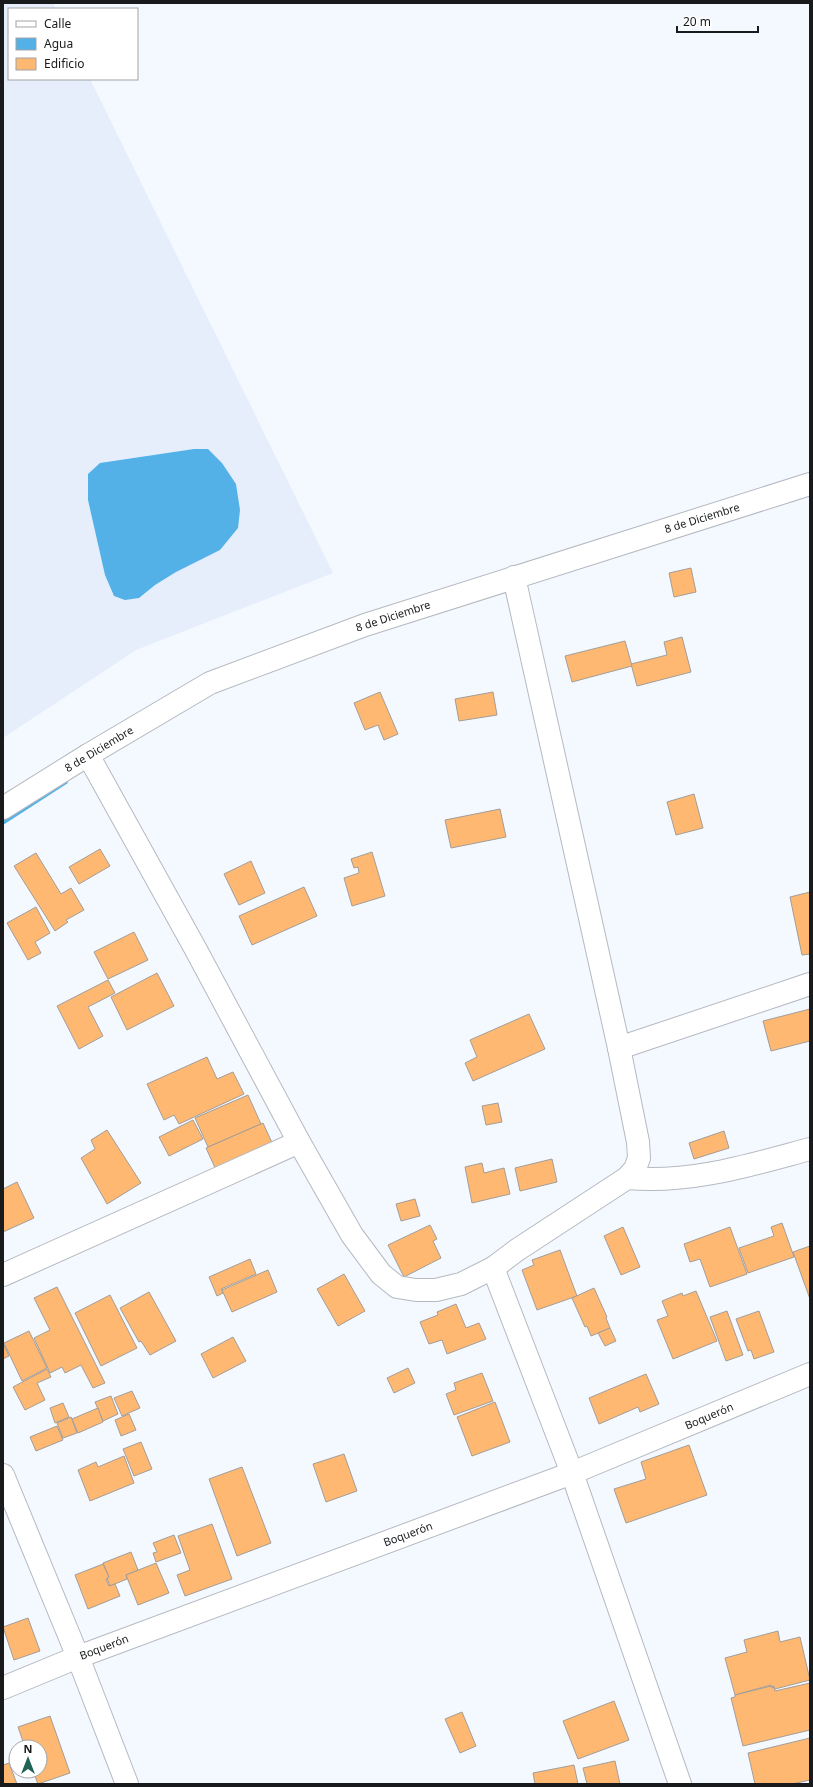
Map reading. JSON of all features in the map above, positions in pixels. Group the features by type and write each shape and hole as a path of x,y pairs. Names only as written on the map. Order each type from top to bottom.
{"street":[{"name":"8 de Diciembre","path":"3,808 88,755 210,683 365,625 810,484"},
{"path":"88,755 195,948 299,1142 352,1235 381,1274 397,1287 416,1290 436,1290 461,1284 493,1268 517,1250 627,1178 635,1169 639,1158 638,1142 619,1048 514,577"},
{"path":"619,1048 810,984"},
{"path":"3,1275 299,1142"},
{"path":"627,1178 649,1180 725,1172 810,1149"},
{"path":"493,1268 572,1473 680,1784"},
{"name":"Boquerón","path":"3,1688 78,1657 572,1473 810,1374"},
{"path":"3,1475 78,1657 127,1784"}],"shaded area":[{"path":"3,3 53,3 56,8 8,8 8,80 90,80 333,573 136,650 3,738"}],"water":[{"path":"194,449 208,449 222,463 236,484 240,510 238,528 220,550 176,572 155,585 139,598 125,600 114,596 105,575 88,500 88,474 100,463"},
{"path":"65,778 68,783 3,825 3,820"}],"building":[{"path":"691,568 696,592 674,597 669,573"},
{"path":"682,637 691,672 637,686 631,664 667,655 664,642"},
{"path":"625,641 632,666 572,682 565,656"},
{"path":"380,692 398,734 384,740 378,725 365,730 354,703"},
{"path":"493,692 497,715 459,721 455,699"},
{"path":"694,794 703,828 676,835 667,802"},
{"path":"500,809 506,837 451,848 445,820"},
{"path":"100,849 110,866 79,884 69,867"},
{"path":"372,852 385,896 352,906 344,878 359,873 358,867 354,868 351,859"},
{"path":"36,853 61,894 71,888 84,910 66,920 68,922 55,931 14,866"},
{"path":"251,861 265,893 239,905 224,874"},
{"path":"304,887 317,916 252,945 239,916"},
{"path":"810,892 810,954 802,955 790,897"},
{"path":"36,907 50,933 35,942 41,953 28,960 7,923"},
{"path":"134,932 148,960 108,979 94,952"},
{"path":"157,973 174,1006 127,1030 111,997"},
{"path":"108,980 115,993 88,1007 103,1036 79,1049 57,1006"},
{"path":"810,1009 810,1041 771,1051 763,1021"},
{"path":"529,1014 545,1049 473,1081 465,1063 477,1057 470,1040"},
{"path":"207,1057 217,1079 233,1072 244,1094 179,1124 174,1115 164,1120 147,1084"},
{"path":"248,1095 261,1124 208,1147 195,1118"},
{"path":"498,1103 502,1122 486,1125 482,1106"},
{"path":"193,1120 203,1139 169,1156 159,1137"},
{"path":"263,1123 274,1147 217,1172 206,1148"},
{"path":"107,1130 141,1183 107,1204 81,1158 95,1149 91,1140"},
{"path":"724,1131 729,1148 694,1159 689,1143"},
{"path":"552,1159 557,1182 520,1191 515,1168"},
{"path":"482,1163 484,1173 504,1168 510,1194 472,1203 465,1167"},
{"path":"17,1182 34,1218 3,1232 3,1189"},
{"path":"415,1199 420,1216 401,1221 396,1204"},
{"path":"782,1223 794,1257 748,1273 739,1248 774,1236 771,1227"},
{"path":"430,1225 437,1239 433,1241 441,1258 404,1277 388,1245"},
{"path":"623,1227 640,1267 621,1275 604,1236"},
{"path":"730,1227 747,1274 710,1287 700,1259 690,1262 684,1244"},
{"path":"810,1246 810,1299 793,1252"},
{"path":"560,1250 577,1296 537,1310 522,1270 534,1265 532,1260"},
{"path":"250,1259 256,1274 221,1289 223,1293 217,1296 209,1277"},
{"path":"268,1270 277,1292 232,1312 222,1290"},
{"path":"344,1274 365,1311 338,1326 317,1289"},
{"path":"57,1287 105,1383 93,1388 81,1365 65,1373 62,1367 50,1373 34,1338 50,1330 34,1298"},
{"path":"594,1288 607,1317 606,1318 610,1328 591,1336 587,1326 585,1327 572,1298"},
{"path":"696,1291 717,1341 673,1359 657,1320 668,1316 662,1301 682,1293 683,1296"},
{"path":"149,1292 176,1341 150,1355 141,1341 139,1342 120,1308"},
{"path":"110,1295 137,1348 101,1366 75,1313"},
{"path":"456,1304 466,1328 479,1323 486,1339 447,1354 442,1340 429,1344 420,1322 438,1315 437,1312"},
{"path":"727,1311 743,1355 726,1361 710,1317"},
{"path":"759,1311 774,1352 754,1359 751,1350 748,1351 736,1319"},
{"path":"610,1328 616,1341 605,1346 598,1333"},
{"path":"29,1331 47,1368 22,1381 4,1343"},
{"path":"233,1337 246,1361 213,1378 201,1354"},
{"path":"3,1343 9,1356 3,1359"},
{"path":"408,1368 415,1383 394,1393 387,1378"},
{"path":"47,1369 51,1377 37,1383 45,1400 25,1410 13,1387"},
{"path":"482,1373 493,1401 454,1415 446,1394 456,1390 454,1383"},
{"path":"646,1374 659,1404 640,1412 638,1407 599,1424 589,1398"},
{"path":"132,1391 140,1408 122,1416 114,1398"},
{"path":"111,1396 118,1414 103,1421 95,1402"},
{"path":"495,1402 510,1442 472,1456 457,1417"},
{"path":"63,1403 69,1417 55,1423 50,1408"},
{"path":"98,1408 103,1422 78,1433 72,1419"},
{"path":"129,1414 136,1430 121,1436 115,1420"},
{"path":"71,1417 77,1433 63,1438 57,1423"},
{"path":"57,1426 63,1440 36,1451 30,1437"},
{"path":"141,1442 152,1469 134,1476 123,1449"},
{"path":"689,1445 707,1495 626,1523 614,1489 646,1479 641,1462"},
{"path":"344,1454 357,1491 326,1502 313,1464"},
{"path":"124,1456 134,1483 90,1501 78,1470 96,1462 98,1467"},
{"path":"242,1467 271,1543 237,1556 209,1479"},
{"path":"212,1524 232,1579 185,1596 177,1575 190,1570 178,1536"},
{"path":"174,1535 181,1553 156,1562 153,1553 157,1552 153,1543"},
{"path":"131,1552 138,1570 126,1575 127,1579 110,1586 107,1578 109,1577 103,1563"},
{"path":"156,1563 169,1593 138,1605 126,1575"},
{"path":"103,1564 109,1577 106,1579 109,1586 115,1584 120,1596 88,1609 75,1575"},
{"path":"28,1618 40,1651 14,1660 3,1627"},
{"path":"778,1631 780,1642 800,1637 810,1680 775,1689 774,1686 771,1687 771,1685 735,1695 725,1658 747,1652 744,1640"},
{"path":"810,1683 810,1730 743,1746 731,1698 735,1697 735,1695 771,1686 772,1688 774,1687 775,1691"},
{"path":"614,1701 629,1740 578,1759 563,1721"},
{"path":"462,1712 476,1746 460,1753 445,1719"},
{"path":"50,1716 70,1773 38,1784 36,1779 48,1779 48,1739 22,1739 18,1727"},
{"path":"810,1738 810,1780 792,1784 755,1784 748,1753"},
{"path":"615,1761 620,1784 587,1784 583,1768"},
{"path":"8,1763 8,1779 15,1779 17,1784 3,1784 3,1765"},
{"path":"574,1765 578,1784 535,1784 533,1773"}]}
